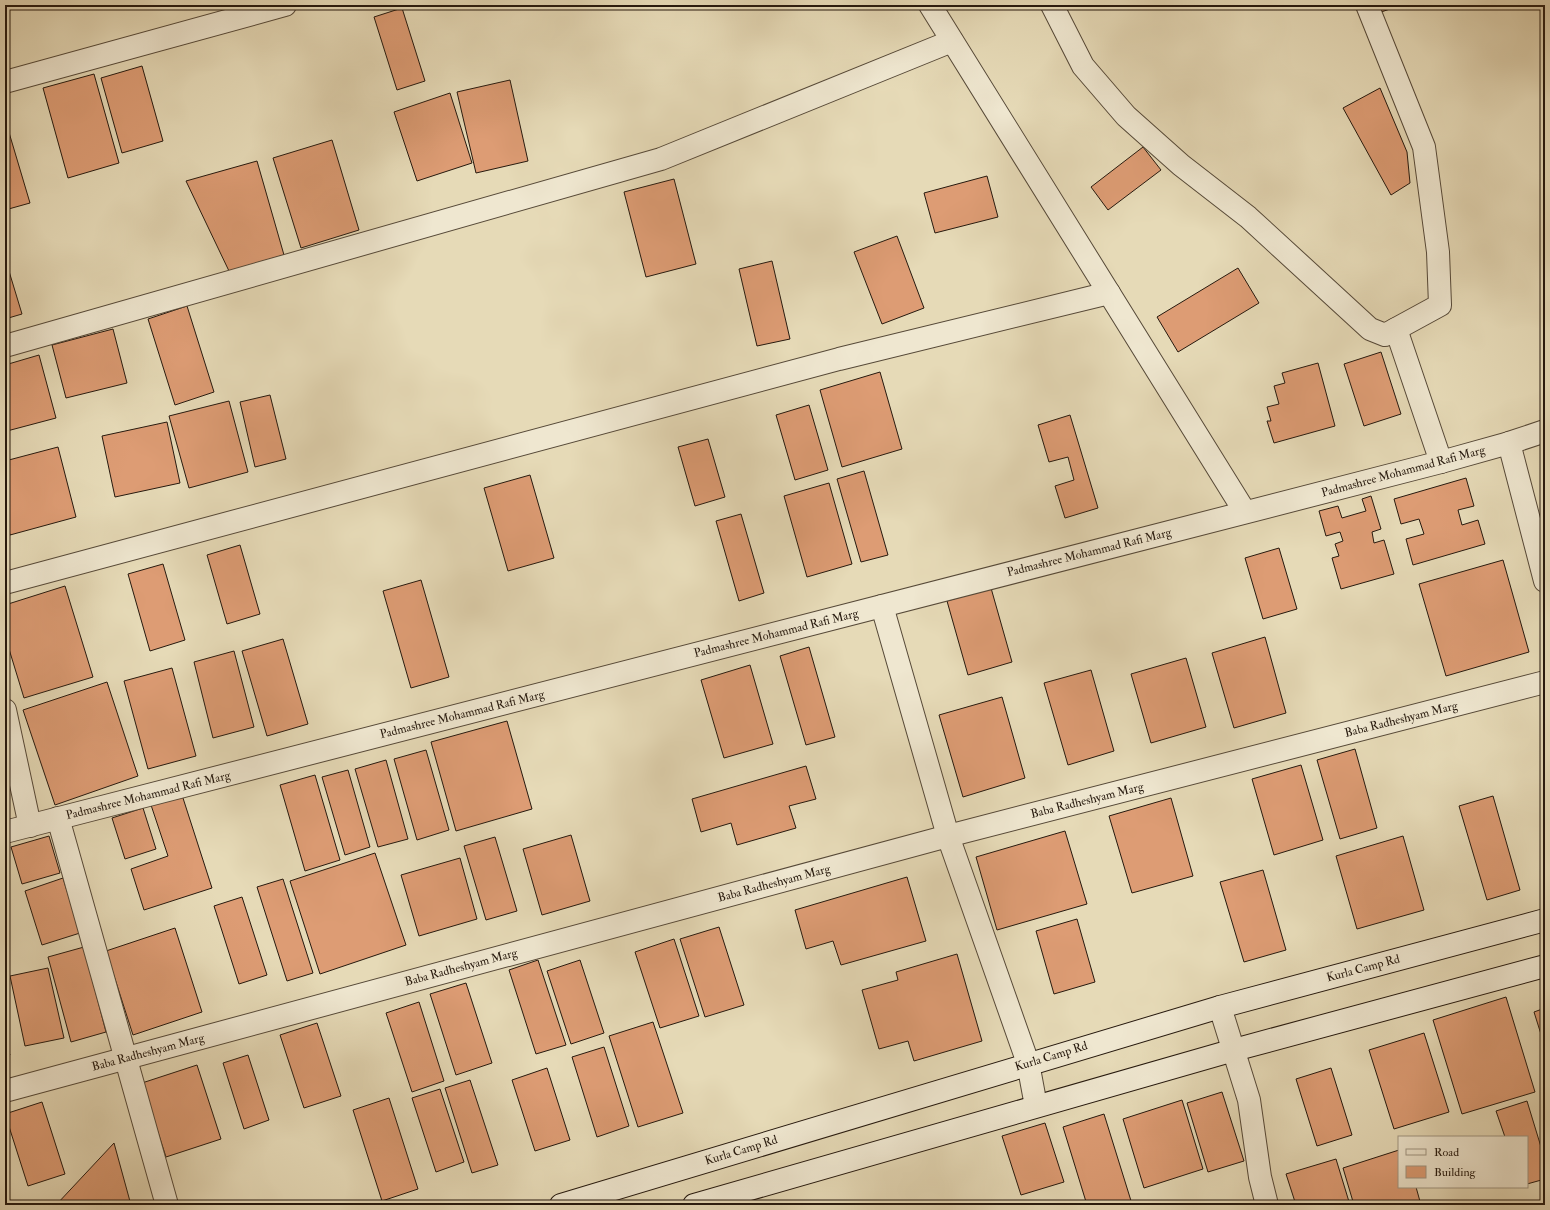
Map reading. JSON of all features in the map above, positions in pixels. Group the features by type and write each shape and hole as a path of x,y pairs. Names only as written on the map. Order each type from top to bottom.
{"street":[{"path":"930,5 1245,512"},
{"path":"1052,5 1083,66 1126,116 1181,165 1248,217 1370,329 1385,335 1440,305 1438,252 1424,147 1367,5"},
{"path":"5,82 278,6"},
{"path":"5,346 661,159 952,41"},
{"path":"5,583 839,359 1109,293"},
{"path":"1396,329 1441,462"},
{"name":"Padmashree Mohammad Rafi Marg","path":"5,832 1441,462 1509,443 1545,431"},
{"path":"1509,443 1545,581"},
{"path":"882,606 948,836 1028,1063 1036,1106"},
{"name":"Baba Radheshyam Marg","path":"5,1090 948,836 1545,682"},
{"path":"5,710 30,826"},
{"path":"58,818 167,1205"},
{"name":"Kurla Camp Rd","path":"561,1205 1220,1006 1545,920"},
{"path":"694,1205 1234,1050 1545,966"},
{"path":"1220,1006 1249,1100 1260,1176 1267,1205"}],"building":[{"path":"1372,5 1402,5 1375,14"},
{"path":"402,8 425,81 397,90 374,17"},
{"path":"142,66 163,141 122,153 101,78"},
{"path":"94,74 119,163 68,178 43,88"},
{"path":"510,80 528,161 476,173 457,92"},
{"path":"1380,88 1407,152 1410,183 1391,195 1343,108"},
{"path":"450,93 472,163 417,181 394,112"},
{"path":"5,119 30,203 5,210"},
{"path":"332,140 359,230 301,248 273,158"},
{"path":"1143,147 1161,170 1108,210 1091,187"},
{"path":"257,161 284,255 229,271 186,181"},
{"path":"987,176 998,217 935,233 924,193"},
{"path":"674,179 696,264 646,277 624,192"},
{"path":"897,236 924,308 882,324 854,252"},
{"path":"5,258 22,314 5,319"},
{"path":"772,261 790,339 757,346 739,269"},
{"path":"1238,268 1259,303 1178,352 1157,317"},
{"path":"187,306 214,392 175,405 148,319"},
{"path":"113,329 127,383 66,398 52,345"},
{"path":"1381,352 1401,414 1364,426 1344,364"},
{"path":"39,355 56,418 7,431 5,424 5,365"},
{"path":"1318,363 1335,426 1274,443 1267,421 1271,421 1267,407 1279,404 1274,386 1285,383 1282,373"},
{"path":"880,372 902,449 842,467 820,390"},
{"path":"270,395 286,459 255,467 240,402"},
{"path":"229,401 248,472 189,488 169,416"},
{"path":"809,405 828,470 795,480 776,415"},
{"path":"1070,415 1098,508 1065,518 1055,486 1074,480 1068,457 1049,462 1038,425"},
{"path":"167,422 180,483 115,497 102,436"},
{"path":"708,439 725,497 695,506 678,447"},
{"path":"58,447 76,517 10,535 5,516 5,461"},
{"path":"864,471 888,555 861,562 837,479"},
{"path":"530,475 554,558 508,571 484,488"},
{"path":"1466,478 1474,506 1458,510 1462,525 1478,520 1485,544 1413,565 1406,539 1424,534 1419,519 1401,524 1394,499"},
{"path":"829,483 852,564 807,577 784,496"},
{"path":"1371,496 1381,529 1372,532 1374,543 1384,540 1394,574 1341,589 1332,558 1339,556 1335,544 1343,541 1340,532 1326,536 1319,511 1338,506 1342,518 1366,511 1362,499"},
{"path":"741,514 764,593 739,601 716,521"},
{"path":"240,545 260,614 227,624 207,555"},
{"path":"1279,548 1297,609 1263,619 1245,558"},
{"path":"1503,560 1529,652 1446,676 1419,584"},
{"path":"163,564 185,640 150,651 128,574"},
{"path":"421,580 449,677 411,688 383,591"},
{"path":"65,586 93,677 24,698 5,636 5,605"},
{"path":"991,588 1012,662 968,675 947,601"},
{"path":"1265,637 1286,713 1234,728 1212,653"},
{"path":"283,639 308,724 267,736 242,651"},
{"path":"809,647 835,737 806,745 780,656"},
{"path":"234,651 254,727 213,738 194,662"},
{"path":"1186,658 1206,727 1151,743 1131,674"},
{"path":"750,665 773,744 724,758 701,680"},
{"path":"172,668 196,756 148,769 124,681"},
{"path":"1091,670 1114,751 1068,765 1044,683"},
{"path":"107,682 138,776 55,805 23,710"},
{"path":"1002,697 1025,778 963,797 939,715"},
{"path":"507,721 532,809 456,831 431,742"},
{"path":"1355,749 1377,828 1340,839 1317,760"},
{"path":"426,750 449,830 417,840 394,759"},
{"path":"386,760 408,839 378,847 355,769"},
{"path":"1301,765 1323,840 1274,855 1252,779"},
{"path":"806,766 816,799 789,806 796,828 737,845 731,823 701,832 692,799"},
{"path":"348,770 370,847 345,855 322,777"},
{"path":"315,775 340,860 305,871 280,785"},
{"path":"182,795 212,888 144,910 131,869 168,856 151,805"},
{"path":"1493,796 1520,890 1487,900 1459,806"},
{"path":"1171,798 1193,876 1132,893 1109,816"},
{"path":"143,808 156,849 125,859 112,818"},
{"path":"1065,831 1087,904 997,930 976,857"},
{"path":"571,835 590,901 542,915 523,849"},
{"path":"49,836 60,873 22,884 11,847"},
{"path":"1403,836 1424,910 1357,929 1336,856"},
{"path":"495,837 517,911 486,920 464,846"},
{"path":"375,853 406,945 320,974 290,881"},
{"path":"460,858 477,919 419,936 401,875"},
{"path":"1263,870 1286,950 1244,962 1220,882"},
{"path":"907,877 926,941 841,965 833,941 806,949 795,910"},
{"path":"63,878 80,933 42,945 25,891"},
{"path":"283,879 313,973 287,981 257,887"},
{"path":"242,897 267,975 239,984 214,906"},
{"path":"1077,919 1095,982 1054,994 1036,931"},
{"path":"719,927 744,1005 705,1017 680,939"},
{"path":"175,928 202,1012 133,1035 106,951"},
{"path":"674,939 699,1016 660,1028 635,952"},
{"path":"84,947 106,1032 71,1042 48,957"},
{"path":"957,954 982,1041 914,1061 908,1041 879,1049 862,990 898,980 896,972"},
{"path":"538,960 566,1045 536,1054 509,970"},
{"path":"580,960 604,1033 571,1044 547,971"},
{"path":"48,968 64,1038 25,1046 10,976"},
{"path":"466,983 492,1063 456,1075 430,994"},
{"path":"1506,997 1535,1092 1462,1114 1433,1020"},
{"path":"419,1002 444,1081 412,1092 386,1013"},
{"path":"1545,1008 1545,1047 1534,1012"},
{"path":"653,1022 683,1113 638,1127 609,1036"},
{"path":"317,1023 341,1096 304,1108 280,1035"},
{"path":"1424,1033 1449,1112 1394,1129 1369,1050"},
{"path":"5,1041 10,1055 5,1057"},
{"path":"604,1047 629,1126 597,1137 572,1057"},
{"path":"248,1055 269,1120 244,1129 223,1063"},
{"path":"197,1065 221,1139 166,1157 142,1083"},
{"path":"547,1068 570,1140 535,1151 512,1080"},
{"path":"1331,1068 1352,1135 1317,1146 1296,1079"},
{"path":"470,1080 498,1165 472,1173 445,1088"},
{"path":"440,1089 464,1162 436,1172 412,1098"},
{"path":"1222,1092 1244,1161 1208,1172 1187,1103"},
{"path":"389,1098 418,1189 382,1201 353,1110"},
{"path":"1182,1100 1203,1169 1144,1188 1123,1119"},
{"path":"1527,1101 1545,1160 1545,1179 1528,1184 1528,1136 1505,1136 1496,1111"},
{"path":"42,1102 65,1174 28,1186 5,1114"},
{"path":"1104,1114 1132,1204 1129,1205 1087,1205 1063,1127"},
{"path":"1045,1123 1064,1182 1021,1195 1002,1136"},
{"path":"114,1143 131,1205 56,1205"},
{"path":"1398,1150 1398,1188 1416,1188 1421,1205 1354,1205 1343,1168"},
{"path":"1336,1159 1350,1205 1296,1205 1286,1174"}]}
